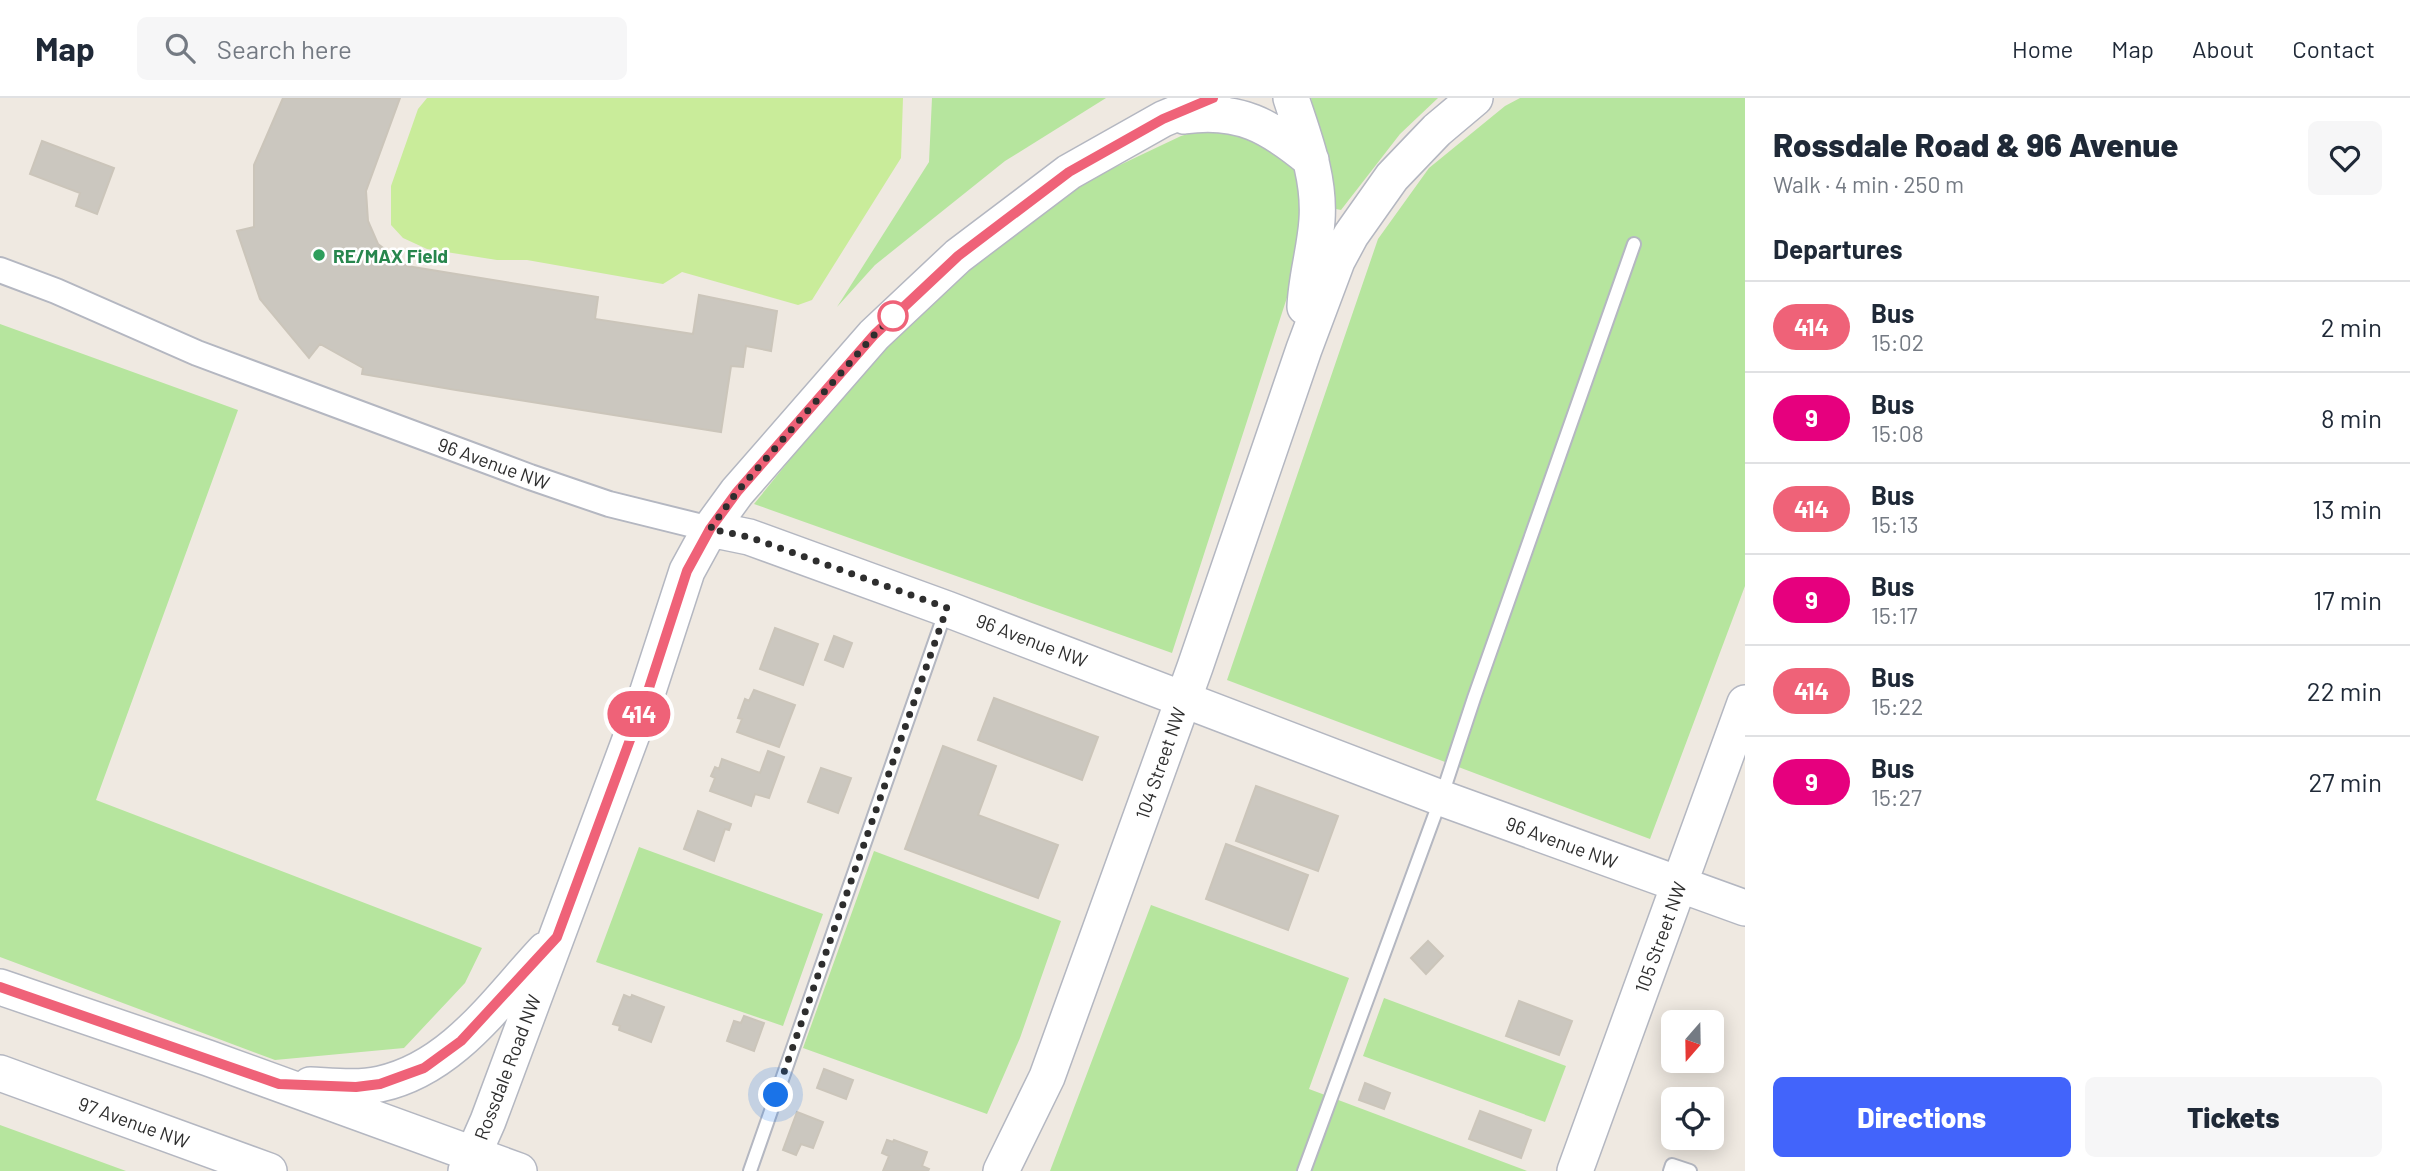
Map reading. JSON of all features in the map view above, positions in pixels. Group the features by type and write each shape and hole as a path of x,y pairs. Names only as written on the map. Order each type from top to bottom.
{"main road":[{"name":"Rossdale Road NW","path":"469,1163 488,1121 647,694 687,571 710,529 737,492 874,335 958,256 1069,172 1168,109 1213,98"},
{"path":"1291,98 1311,160 1316,189 1317,221 1306,291 1304,349"},
{"path":"1304,349 1337,261 1375,199 1437,130 1475,98"},
{"path":"1168,109 1246,118 1283,136 1311,160"},
{"name":"104 Street NW","path":"1000,1171 1047,1077 1304,349"},
{"name":"96 Avenue NW","path":"710,529 749,537 947,608 1441,798 1678,886 1745,908"},
{"name":"105 Street NW","path":"1580,1168 1745,703"},
{"path":"279,1084 356,1087 380,1084 424,1068 461,1041 557,937"},
{"path":"0,987 279,1084 469,1163 519,1171"},
{"name":"97 Avenue NW","path":"0,1073 269,1171"},
{"path":"1025,1171 1047,1077"}],"street":[{"name":"96 Avenue NW","path":"0,270 55,291 197,354 530,477 609,504 710,529"}],"lane":[{"path":"1304,1171 1441,798 1634,244"},
{"path":"750,1171 947,608"},
{"path":"1670,1171 1672,1165 1690,1171"}],"green space":[{"name":"RE/MAX Field","path":"427,98 903,98 901,158 812,300 798,305 682,272 663,284 527,260 497,260 427,249 403,238 391,225 391,186 418,109"},
{"path":"932,98 1106,98 1005,161 875,265 837,307 929,162"},
{"path":"1311,98 1438,98 1400,134 1341,210 1336,209"},
{"path":"1520,98 1745,98 1745,586 1650,839 1227,680 1378,239 1429,168 1505,106"},
{"path":"1204,129 1249,134 1287,159 1300,179 1303,248 1172,653 754,504 856,378 971,263 1084,182 1181,136"},
{"path":"0,324 238,410 96,800 482,948 465,983 404,1048 275,1060 0,957"},
{"path":"639,847 823,914 783,1026 596,962"},
{"path":"874,851 1061,921 1020,1038 987,1114 803,1048"},
{"path":"1151,905 1349,978 1309,1089 1527,1171 1050,1171"},
{"path":"1384,998 1566,1066 1545,1122 1363,1056"},
{"path":"0,1125 126,1171 0,1171"}],"building":[{"name":"RE/MAX Field","path":"283,98 400,98 366,191 368,221 378,244 407,266 598,297 595,319 693,334 699,295 777,311 771,351 746,346 743,367 731,366 721,432 362,374 363,368 320,344 309,358 260,299 237,231 254,227 254,165"},
{"path":"42,141 114,168 97,214 76,206 80,193 30,174"},
{"path":"775,628 818,644 803,685 760,669"},
{"path":"834,636 852,643 843,667 825,660"},
{"path":"754,690 795,705 779,747 737,732 742,719 738,718 745,699 749,701"},
{"path":"994,698 1098,737 1082,780 978,740"},
{"path":"943,746 996,766 978,815 1058,845 1038,898 905,849"},
{"path":"768,751 784,757 769,798 755,794 751,806 710,791 715,778 711,776 715,767 719,769 722,759 760,773"},
{"path":"821,768 851,778 838,813 808,802"},
{"path":"1256,786 1338,816 1318,871 1236,841"},
{"path":"698,811 731,824 729,830 725,829 714,861 684,849"},
{"path":"1226,844 1308,875 1288,930 1206,899"},
{"path":"1428,941 1443,956 1426,974 1411,958"},
{"path":"624,995 631,998 632,995 664,1007 651,1042 619,1030 620,1026 613,1024"},
{"path":"1519,1001 1572,1021 1559,1055 1506,1036"},
{"path":"744,1016 764,1023 754,1051 727,1041 734,1021 741,1023"},
{"path":"824,1069 853,1080 846,1099 817,1088"},
{"path":"1365,1083 1390,1093 1384,1109 1359,1100"},
{"path":"1480,1111 1531,1130 1521,1158 1469,1139"},
{"path":"797,1112 823,1122 813,1148 801,1144 796,1155 783,1150"},
{"path":"887,1140 927,1152 922,1166 929,1169 928,1171 883,1171 889,1156 882,1153"}],"bus line":[{"name":"414","path":"0,987 279,1084 356,1087 380,1084 424,1068 444,1055 461,1041 557,937 647,694 687,571 710,529 737,492 874,335 958,256 1069,172 1163,119 1213,98"}],"place":[{"name":"RE/MAX Field","path":"319,255"}],"route":[{"path":"776,1095 947,608 749,537 710,529 737,492 893,316"}]}
